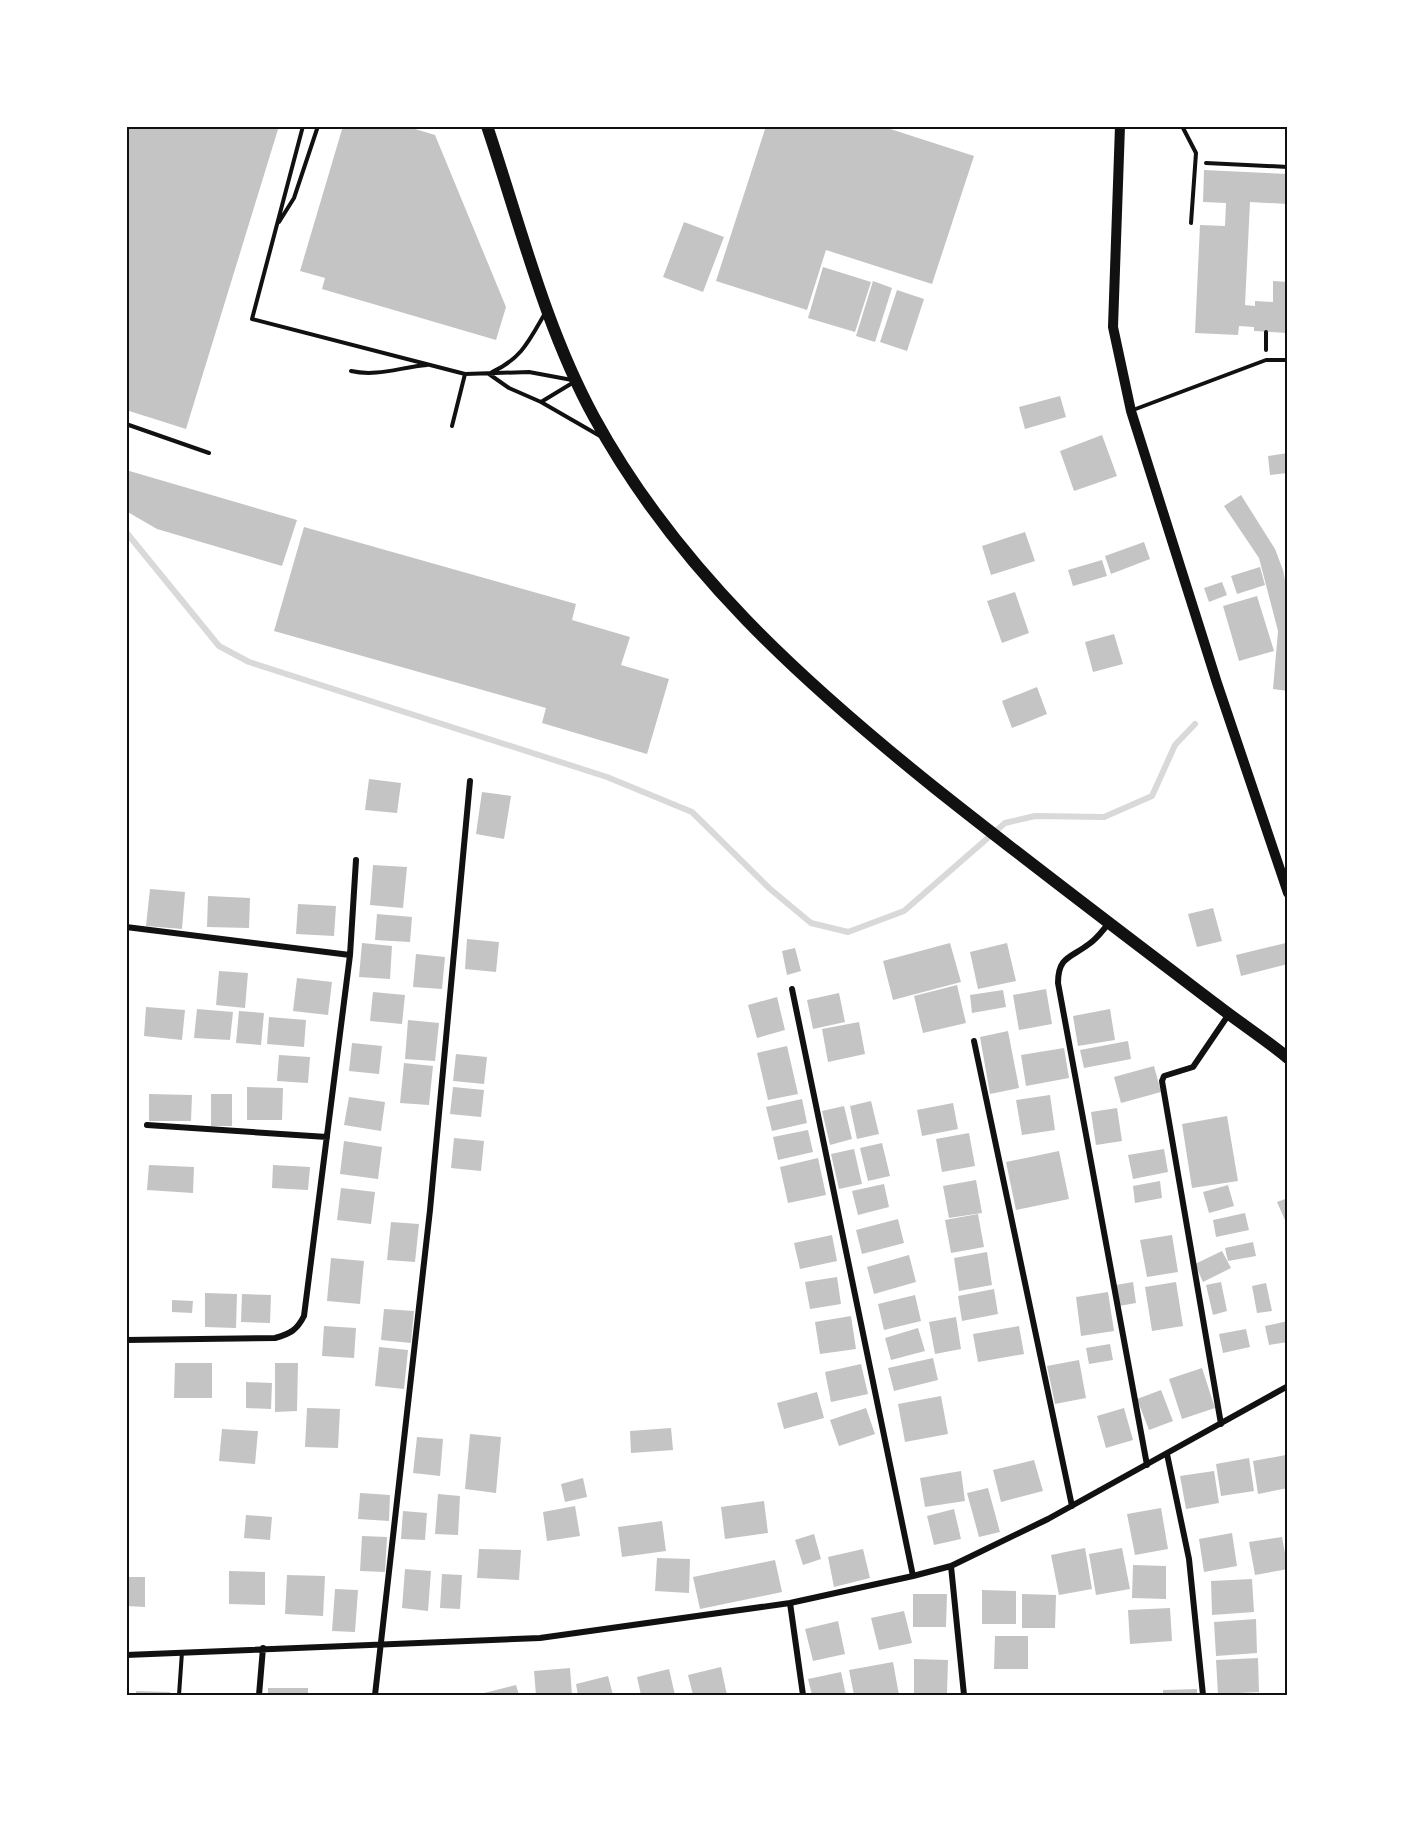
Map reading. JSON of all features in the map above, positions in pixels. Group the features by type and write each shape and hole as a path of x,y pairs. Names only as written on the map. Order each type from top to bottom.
{"main road":[{"path":"488,126 547,311 575,381 633,484 660,522 738,612 790,666 840,710 1006,844 1287,1056"}],"street":[{"path":"1120,126 1113,327 1131,411 1217,683 1288,893"},
{"path":"375,1695 429,1222 470,781"},
{"path":"126,1340 275,1338 290,1334 299,1326 304,1316 350,955 356,860"},
{"path":"1109,923 1090,944 1063,961 1058,972 1058,983 1147,1465"},
{"path":"126,927 350,955"},
{"path":"792,989 914,1576"},
{"path":"1221,1424 1162,1081 1168,1073 1193,1066 1229,1014"},
{"path":"974,1041 1072,1506"},
{"path":"147,1125 327,1137"},
{"path":"126,1655 540,1638 790,1603 914,1576 951,1566 1072,1506 1288,1386"},
{"path":"1167,1454 1189,1559 1203,1695"},
{"path":"951,1566 964,1695"},
{"path":"790,1603 803,1695"},
{"path":"259,1695 263,1648"}],"lane":[{"path":"303,126 252,319 465,374 529,372 575,381"},
{"path":"277,225 294,198 318,126"},
{"path":"1182,126 1196,153 1191,223"},
{"path":"489,374 508,365 522,351 547,311"},
{"path":"1131,411 1266,360 1288,360"},
{"path":"351,371 373,374 402,367 429,365"},
{"path":"452,426 465,374"},
{"path":"489,374 508,388 541,402 608,441"},
{"path":"541,402 575,381"},
{"path":"126,424 209,453"},
{"path":"179,1695 182,1652"}],"path":[{"path":"1196,162 1288,167"},
{"path":"1266,332 1266,360"}],"building":[{"path":"126,126 279,126 186,429 126,410"},
{"path":"343,126 405,126 435,135 506,307 496,340 322,289 325,278 300,271"},
{"path":"766,126 881,126 974,156 932,284 826,250 807,310 716,281"},
{"path":"1204,170 1288,174 1288,204 1250,202 1245,305 1255,306 1255,301 1273,302 1273,281 1288,282 1288,333 1254,331 1254,327 1239,326 1238,335 1195,333 1200,225 1225,226 1226,203 1203,202"},
{"path":"684,222 724,237 703,292 663,277"},
{"path":"823,267 871,282 855,332 808,318"},
{"path":"873,281 892,288 875,342 856,336"},
{"path":"897,290 924,299 907,351 880,342"},
{"path":"1060,396 1066,417 1025,429 1019,407"},
{"path":"1102,435 1117,476 1074,491 1060,451"},
{"path":"1288,453 1288,473 1270,475 1268,456"},
{"path":"126,470 297,520 282,566 157,529 126,511"},
{"path":"1241,495 1275,549 1283,570 1288,595 1288,691 1273,689 1278,631 1259,558 1224,506"},
{"path":"304,527 576,604 572,620 630,637 621,665 669,679 647,754 542,723 546,708 274,631"},
{"path":"1025,532 1035,561 991,575 982,546"},
{"path":"1144,542 1150,559 1111,574 1105,556"},
{"path":"1102,560 1107,576 1073,586 1068,570"},
{"path":"1260,567 1265,585 1237,594 1231,576"},
{"path":"1222,582 1227,595 1209,602 1204,588"},
{"path":"1015,592 1029,633 1002,643 987,601"},
{"path":"1257,596 1274,651 1239,661 1223,606"},
{"path":"1114,634 1123,664 1093,672 1085,642"},
{"path":"1037,687 1047,714 1012,728 1002,701"},
{"path":"369,779 401,783 397,813 365,810"},
{"path":"482,792 511,796 504,839 476,834"},
{"path":"373,865 407,867 403,908 370,905"},
{"path":"150,889 185,892 182,929 146,926"},
{"path":"208,896 250,898 249,928 207,927"},
{"path":"298,904 336,906 334,936 296,934"},
{"path":"1213,908 1222,941 1197,947 1188,914"},
{"path":"377,914 412,917 410,942 375,940"},
{"path":"467,939 499,942 496,972 465,969"},
{"path":"362,943 392,946 390,979 359,977"},
{"path":"950,943 961,982 893,1000 883,961"},
{"path":"1007,943 1016,981 978,989 970,952"},
{"path":"1286,943 1288,964 1241,976 1236,955"},
{"path":"795,948 801,971 787,975 782,951"},
{"path":"416,954 445,957 442,989 413,987"},
{"path":"219,971 248,973 245,1008 216,1005"},
{"path":"297,978 332,982 328,1015 293,1011"},
{"path":"957,985 966,1023 923,1033 914,996"},
{"path":"1046,989 1052,1024 1019,1030 1013,995"},
{"path":"1003,990 1006,1007 972,1013 970,995"},
{"path":"373,992 405,995 402,1024 370,1021"},
{"path":"839,993 845,1022 813,1029 807,1000"},
{"path":"777,997 785,1030 757,1038 748,1005"},
{"path":"146,1007 185,1010 182,1040 144,1036"},
{"path":"197,1009 233,1012 230,1040 194,1038"},
{"path":"1110,1009 1115,1040 1078,1046 1073,1016"},
{"path":"239,1011 264,1013 261,1045 236,1043"},
{"path":"269,1017 306,1020 304,1047 267,1044"},
{"path":"408,1020 439,1023 435,1061 405,1059"},
{"path":"859,1022 865,1054 828,1062 822,1029"},
{"path":"1008,1031 1019,1088 990,1094 980,1037"},
{"path":"1128,1041 1131,1059 1084,1068 1080,1050"},
{"path":"352,1043 382,1046 379,1074 349,1071"},
{"path":"787,1046 798,1094 768,1100 757,1053"},
{"path":"1064,1048 1069,1078 1026,1086 1021,1055"},
{"path":"456,1054 487,1057 484,1084 453,1081"},
{"path":"279,1055 310,1057 308,1083 277,1081"},
{"path":"404,1063 433,1066 429,1105 400,1103"},
{"path":"1154,1066 1161,1092 1121,1103 1114,1077"},
{"path":"247,1087 283,1088 282,1120 247,1120"},
{"path":"453,1087 484,1090 481,1117 450,1114"},
{"path":"149,1094 192,1095 191,1121 149,1121"},
{"path":"211,1094 232,1094 232,1126 211,1126"},
{"path":"1050,1095 1055,1130 1022,1135 1016,1100"},
{"path":"349,1097 385,1102 381,1131 344,1125"},
{"path":"802,1099 807,1123 772,1131 766,1107"},
{"path":"871,1101 879,1134 857,1139 850,1106"},
{"path":"953,1103 958,1129 922,1136 917,1110"},
{"path":"844,1106 852,1139 830,1145 822,1111"},
{"path":"1117,1108 1122,1141 1096,1145 1091,1112"},
{"path":"1227,1116 1238,1181 1192,1188 1182,1124"},
{"path":"808,1130 813,1152 778,1160 773,1137"},
{"path":"969,1133 975,1166 942,1172 936,1139"},
{"path":"454,1138 484,1141 481,1171 451,1168"},
{"path":"344,1141 382,1147 378,1179 340,1174"},
{"path":"882,1143 890,1176 868,1181 860,1148"},
{"path":"854,1149 862,1184 839,1189 831,1154"},
{"path":"1164,1149 1168,1172 1133,1179 1128,1155"},
{"path":"1059,1151 1069,1199 1016,1210 1006,1162"},
{"path":"818,1158 826,1195 788,1203 780,1167"},
{"path":"149,1165 194,1167 193,1193 147,1190"},
{"path":"273,1165 310,1167 308,1190 272,1188"},
{"path":"976,1180 982,1213 949,1218 943,1186"},
{"path":"1160,1181 1162,1198 1135,1203 1133,1186"},
{"path":"884,1184 889,1207 858,1215 852,1191"},
{"path":"1228,1185 1234,1206 1209,1213 1203,1192"},
{"path":"341,1188 375,1192 371,1224 337,1220"},
{"path":"1288,1198 1288,1227 1277,1202"},
{"path":"1245,1213 1249,1230 1216,1237 1213,1220"},
{"path":"978,1214 984,1247 951,1253 945,1220"},
{"path":"898,1219 904,1243 862,1254 856,1230"},
{"path":"391,1222 419,1224 415,1262 387,1260"},
{"path":"832,1235 837,1261 800,1269 794,1243"},
{"path":"1172,1235 1178,1272 1147,1277 1140,1240"},
{"path":"1253,1242 1256,1256 1228,1261 1225,1248"},
{"path":"1222,1251 1231,1268 1203,1282 1195,1264"},
{"path":"987,1252 992,1285 959,1291 954,1258"},
{"path":"909,1255 916,1282 874,1294 867,1267"},
{"path":"331,1258 364,1261 360,1304 327,1301"},
{"path":"837,1277 841,1304 810,1309 805,1282"},
{"path":"1133,1282 1136,1303 1119,1306 1116,1285"},
{"path":"1176,1282 1183,1326 1152,1331 1145,1287"},
{"path":"1221,1282 1227,1311 1213,1315 1206,1285"},
{"path":"1266,1283 1272,1311 1257,1313 1252,1286"},
{"path":"994,1289 998,1314 962,1321 958,1296"},
{"path":"1108,1292 1114,1331 1081,1336 1076,1297"},
{"path":"205,1293 237,1294 236,1328 205,1327"},
{"path":"242,1294 271,1295 270,1323 241,1322"},
{"path":"915,1295 921,1321 884,1330 878,1304"},
{"path":"172,1300 193,1301 192,1313 172,1312"},
{"path":"384,1309 414,1311 411,1343 381,1340"},
{"path":"851,1316 856,1349 820,1354 815,1322"},
{"path":"956,1317 961,1349 935,1354 929,1322"},
{"path":"1288,1321 1288,1342 1269,1345 1265,1326"},
{"path":"324,1326 356,1328 354,1358 322,1356"},
{"path":"1019,1326 1024,1354 978,1362 973,1334"},
{"path":"918,1328 925,1351 891,1360 885,1338"},
{"path":"1246,1329 1250,1347 1223,1353 1219,1334"},
{"path":"1110,1344 1113,1360 1089,1364 1086,1348"},
{"path":"379,1347 408,1350 404,1389 375,1386"},
{"path":"933,1358 938,1380 894,1391 888,1368"},
{"path":"1079,1360 1086,1398 1055,1404 1047,1366"},
{"path":"175,1363 212,1363 212,1398 174,1398"},
{"path":"275,1363 298,1363 297,1411 275,1412"},
{"path":"861,1364 868,1394 831,1402 825,1372"},
{"path":"1202,1368 1215,1408 1182,1419 1169,1379"},
{"path":"246,1382 272,1383 271,1409 246,1408"},
{"path":"1161,1390 1173,1421 1149,1430 1137,1399"},
{"path":"817,1392 824,1418 784,1429 777,1403"},
{"path":"941,1396 948,1434 905,1442 898,1404"},
{"path":"307,1408 340,1409 338,1448 305,1447"},
{"path":"866,1408 875,1434 839,1446 830,1420"},
{"path":"1124,1408 1133,1440 1106,1448 1097,1416"},
{"path":"671,1428 673,1450 631,1453 630,1431"},
{"path":"222,1429 258,1431 255,1464 219,1461"},
{"path":"470,1434 501,1437 496,1493 465,1489"},
{"path":"417,1437 443,1439 440,1476 413,1473"},
{"path":"1286,1455 1288,1488 1258,1494 1253,1461"},
{"path":"1249,1458 1254,1491 1221,1496 1216,1464"},
{"path":"1034,1460 1043,1491 1001,1502 993,1470"},
{"path":"961,1471 965,1501 925,1507 920,1478"},
{"path":"1214,1471 1219,1503 1186,1509 1180,1476"},
{"path":"583,1478 587,1497 565,1502 561,1484"},
{"path":"988,1488 1000,1532 979,1537 967,1493"},
{"path":"360,1493 390,1495 389,1521 358,1519"},
{"path":"438,1494 460,1496 458,1535 435,1534"},
{"path":"764,1501 768,1533 725,1539 721,1507"},
{"path":"575,1506 580,1536 547,1541 543,1512"},
{"path":"1161,1508 1168,1549 1135,1555 1127,1514"},
{"path":"954,1509 961,1539 934,1545 927,1516"},
{"path":"403,1511 427,1513 425,1540 401,1539"},
{"path":"246,1515 272,1517 270,1540 244,1538"},
{"path":"662,1521 666,1551 622,1557 618,1527"},
{"path":"1232,1533 1237,1566 1204,1572 1199,1539"},
{"path":"814,1534 821,1559 803,1565 795,1540"},
{"path":"362,1536 387,1537 385,1572 360,1571"},
{"path":"1282,1537 1288,1569 1255,1575 1249,1542"},
{"path":"1085,1548 1092,1589 1059,1595 1051,1555"},
{"path":"1122,1548 1130,1589 1096,1595 1089,1554"},
{"path":"479,1549 521,1550 519,1580 477,1578"},
{"path":"863,1549 870,1578 834,1587 828,1557"},
{"path":"657,1558 690,1559 689,1593 655,1591"},
{"path":"775,1560 782,1592 700,1609 693,1577"},
{"path":"1133,1565 1166,1566 1166,1599 1132,1598"},
{"path":"405,1569 431,1571 428,1611 402,1608"},
{"path":"229,1571 265,1572 265,1605 229,1604"},
{"path":"442,1574 462,1575 460,1609 440,1608"},
{"path":"287,1575 325,1576 323,1616 285,1614"},
{"path":"126,1577 145,1577 145,1607 126,1606"},
{"path":"1252,1579 1254,1612 1212,1615 1211,1581"},
{"path":"335,1589 358,1590 355,1632 332,1631"},
{"path":"982,1590 1016,1591 1016,1624 982,1624"},
{"path":"913,1594 947,1594 946,1627 913,1627"},
{"path":"1022,1594 1056,1595 1055,1628 1022,1628"},
{"path":"1170,1608 1172,1641 1130,1644 1128,1610"},
{"path":"904,1611 912,1643 879,1650 871,1618"},
{"path":"1256,1619 1257,1653 1216,1656 1214,1622"},
{"path":"838,1621 845,1654 813,1661 805,1629"},
{"path":"995,1636 1028,1636 1028,1669 994,1669"},
{"path":"1258,1658 1259,1692 1218,1694 1216,1660"},
{"path":"914,1659 948,1660 947,1693 914,1693"},
{"path":"893,1662 899,1695 854,1695 849,1670"},
{"path":"721,1667 727,1695 693,1695 688,1675"},
{"path":"570,1668 572,1695 536,1695 534,1671"},
{"path":"669,1669 675,1695 641,1695 637,1677"},
{"path":"841,1672 846,1695 812,1695 808,1679"},
{"path":"608,1676 613,1695 578,1695 576,1684"},
{"path":"516,1685 519,1695 484,1695 484,1693"},
{"path":"268,1688 308,1688 308,1695 268,1695"},
{"path":"1197,1689 1197,1695 1163,1695 1163,1690"},
{"path":"136,1691 170,1692 170,1695 136,1695"}],"waterway":[{"path":"126,532 219,646 249,662 607,777 692,812 769,888 811,923 848,932 904,911 1005,823 1035,816 1104,817 1152,796 1175,745 1195,724"}]}
